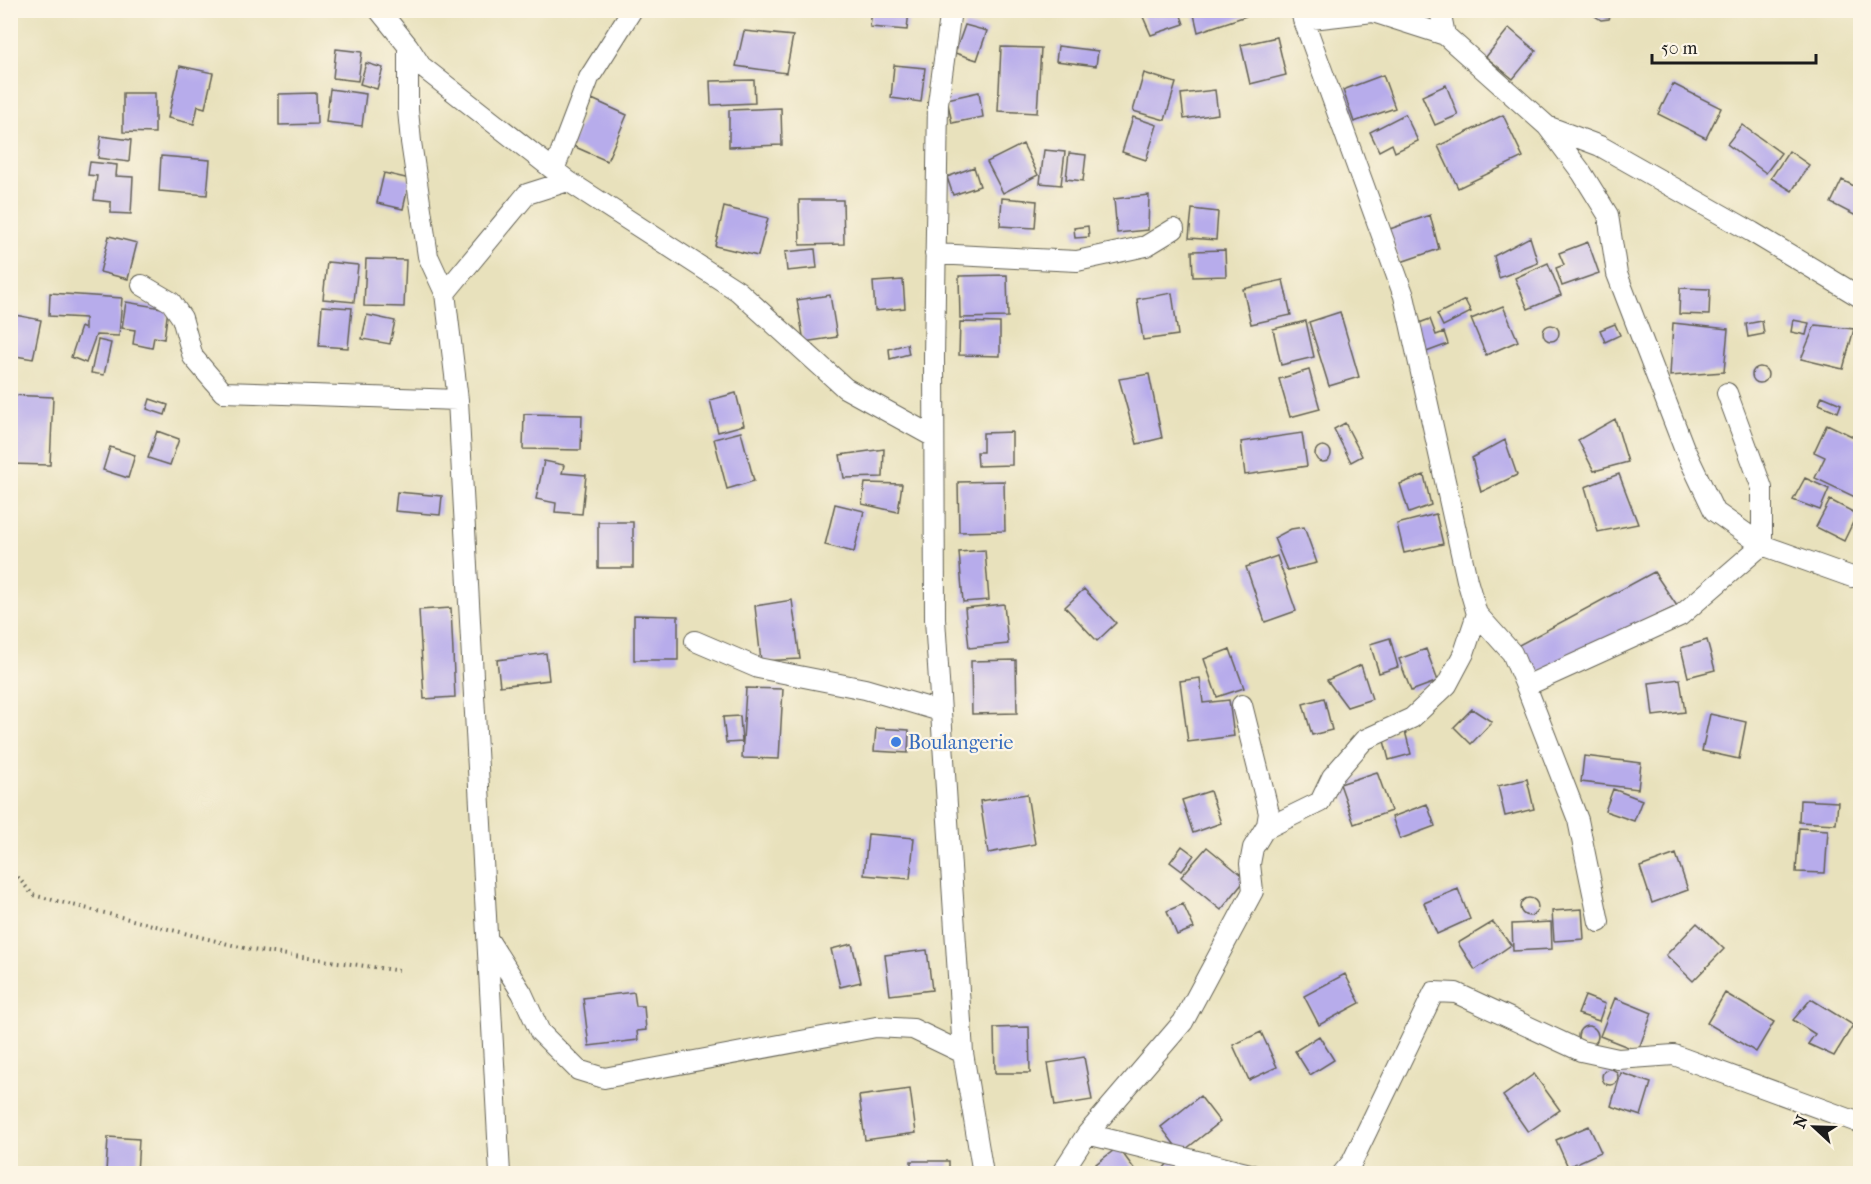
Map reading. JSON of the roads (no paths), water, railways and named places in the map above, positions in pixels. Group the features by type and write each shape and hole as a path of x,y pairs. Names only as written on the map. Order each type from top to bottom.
{"street":[{"path":"379,10 408,46 420,66 561,176 738,291 845,388 934,437"},
{"path":"445,292 527,194 561,176 589,78 632,10"},
{"path":"951,10 938,104 935,254 935,619 963,1053 983,1173"},
{"path":"1440,10 1444,35"},
{"path":"1599,922 1578,820 1526,686 1512,653 1477,614 1467,580 1404,296 1302,15 1375,11 1444,35 1547,126 1582,173 1608,215 1617,274 1684,448 1714,511 1762,545 1858,578"},
{"path":"408,46 411,142 428,256 445,292 458,400 500,1173"},
{"path":"1547,126 1600,146 1752,232 1860,297"},
{"path":"935,254 1077,261 1146,246 1174,229"},
{"path":"142,285 171,302 182,318 193,357 223,392 458,400"},
{"path":"1526,686 1680,616 1762,545 1762,488 1727,393"},
{"path":"1265,829 1320,802 1332,777 1364,740 1412,718 1447,685 1464,653 1477,614"},
{"path":"695,641 758,668 865,689 940,711"},
{"path":"1061,1173 1087,1134 1183,1022 1253,891 1250,864 1253,848 1265,829 1269,813 1242,705"},
{"path":"489,940 522,993 540,1032 578,1070 604,1078 876,1027 913,1029 963,1053"},
{"path":"1341,1173 1352,1162 1434,992 1456,993 1581,1051 1618,1059 1674,1055 1860,1123"},
{"path":"1087,1134 1250,1173"}],"place":[{"name":"Boulangerie","path":"896,742"}]}
